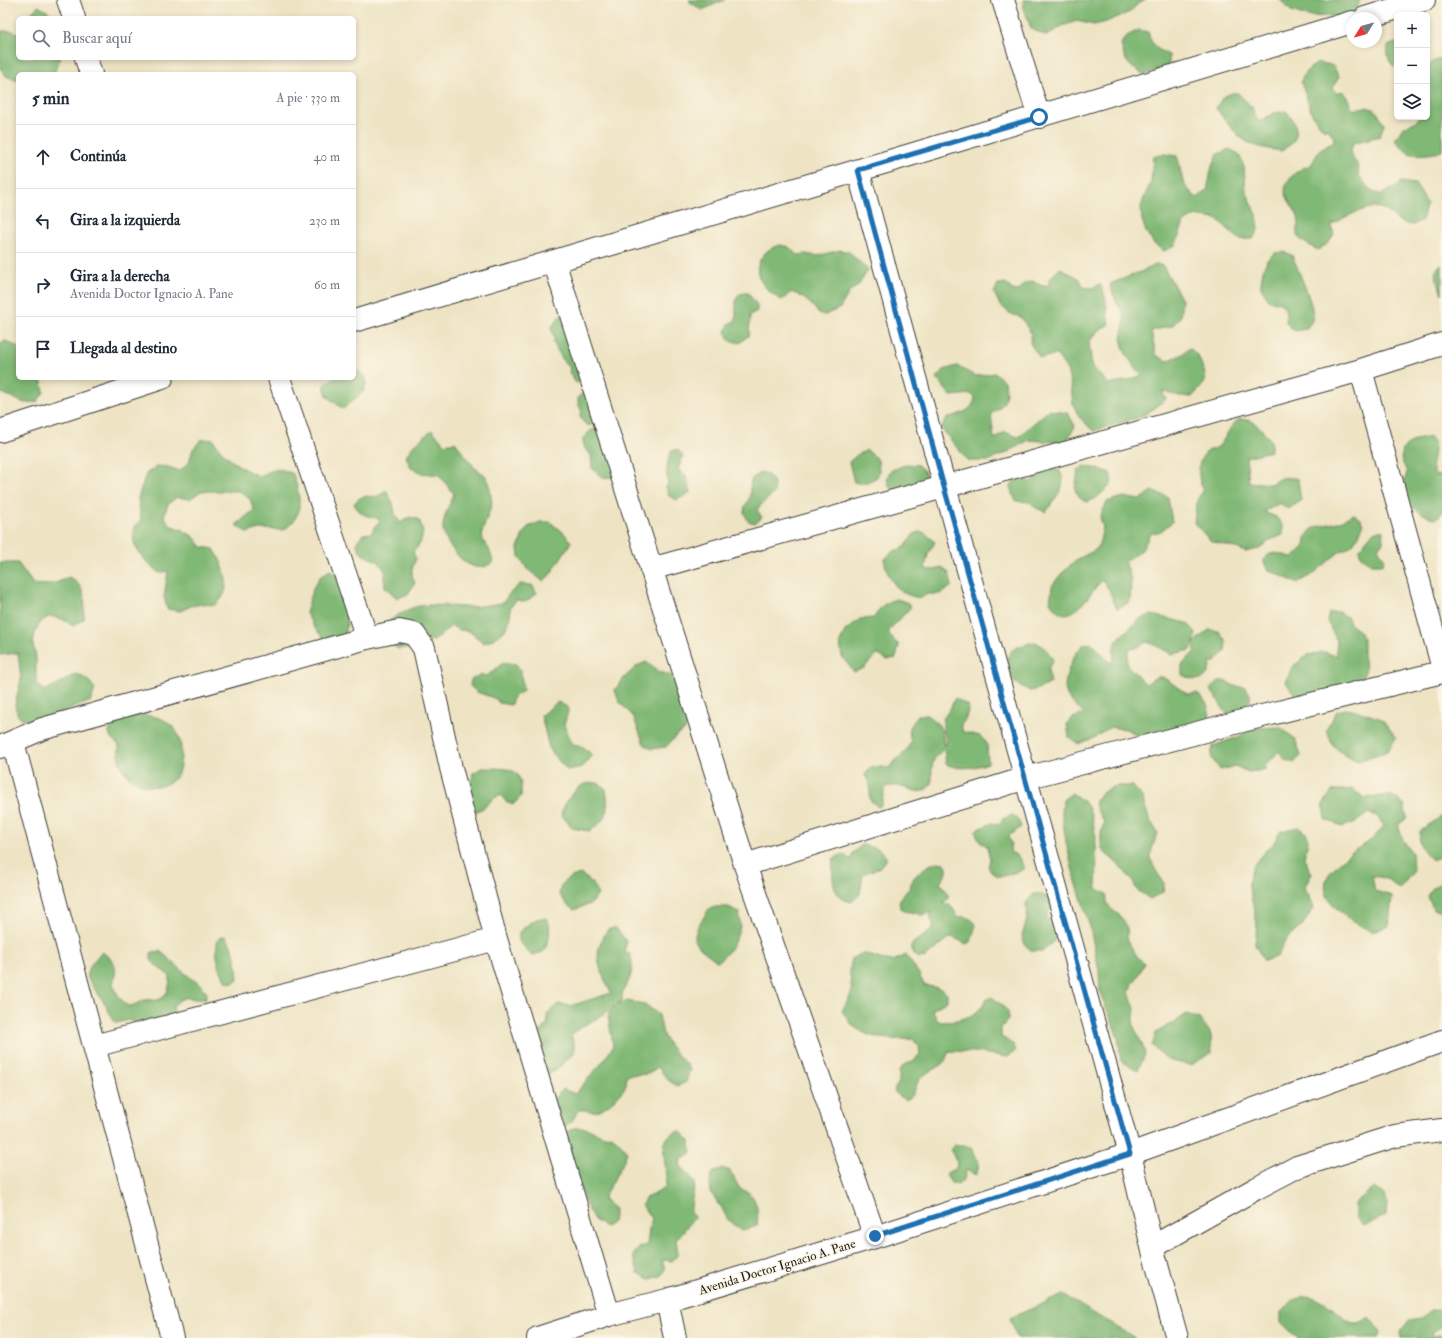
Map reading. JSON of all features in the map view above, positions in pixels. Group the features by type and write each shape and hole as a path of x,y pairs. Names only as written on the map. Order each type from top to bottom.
{"street":[{"path":"68,0 73,16"},
{"path":"1003,0 1039,117"},
{"path":"1382,13 1424,0"},
{"path":"356,320 1346,24"},
{"path":"87,60 90,72"},
{"path":"858,170 944,487 1130,1154 1152,1247 1177,1338"},
{"path":"554,261 745,865 875,1236"},
{"path":"651,569 1361,370 1442,344"},
{"path":"1361,370 1442,666"},
{"path":"0,431 156,380"},
{"path":"279,380 366,638"},
{"path":"172,1338 94,1046 7,744 42,729 366,638 399,631 414,634 424,648 452,768 496,939 609,1315"},
{"path":"745,865 1026,778 1246,720 1442,672"},
{"path":"94,1046 496,939"},
{"name":"Avenida Doctor Ignacio A. Pane","path":"538,1338 609,1315 667,1300 875,1236 1130,1154 1442,1041"},
{"path":"1152,1247 1297,1167 1395,1136 1442,1130"},
{"path":"667,1300 675,1338"}],"green space":[{"path":"689,0 725,0 702,10"},
{"path":"1023,0 1145,0 1138,4 1130,12 1106,22 1094,25 1077,21 1062,26 1047,36 1031,29"},
{"path":"1280,0 1360,0 1356,12 1346,12 1346,17 1307,16 1291,11"},
{"path":"38,6 49,12 51,16 29,16"},
{"path":"1139,30 1148,32 1151,41 1155,46 1169,55 1169,66 1145,75 1134,69 1128,63 1124,56 1121,44 1125,37"},
{"path":"1,31 13,31 16,33 16,60 59,60 55,71 53,72 16,72 16,80 6,76 0,68"},
{"path":"1394,43 1394,66 1389,59 1388,46"},
{"path":"1442,59 1442,151 1424,154 1410,154 1395,140 1403,127 1418,120 1430,120 1430,64 1434,61"},
{"path":"1318,63 1333,67 1339,77 1333,87 1337,93 1342,91 1349,98 1351,108 1355,110 1363,107 1375,110 1384,124 1380,136 1353,143 1350,154 1357,164 1359,176 1372,192 1381,194 1387,192 1401,182 1415,184 1427,203 1422,220 1413,225 1407,224 1400,221 1385,210 1371,208 1357,212 1331,225 1334,234 1327,244 1318,250 1306,243 1298,235 1297,228 1299,221 1286,196 1286,186 1288,181 1295,173 1311,165 1319,151 1333,142 1334,138 1329,130 1323,129 1313,116 1301,82 1305,73"},
{"path":"1232,93 1238,93 1252,107 1259,122 1274,113 1286,111 1294,122 1296,128 1295,138 1292,143 1281,151 1256,146 1239,136 1228,125 1216,108 1223,97"},
{"path":"1229,149 1239,154 1244,167 1246,191 1257,215 1259,228 1253,239 1239,239 1217,219 1194,216 1184,222 1176,245 1164,251 1154,244 1146,232 1142,220 1141,207 1151,183 1153,157 1164,154 1177,156 1184,184 1197,198 1207,191 1212,166 1218,154"},
{"path":"780,245 789,247 797,255 806,254 817,256 840,250 849,252 868,270 858,286 850,291 840,308 825,315 819,314 806,300 791,292 787,297 781,300 768,290 760,280 758,271 759,261 766,252"},
{"path":"1283,252 1292,255 1311,305 1313,318 1306,329 1295,331 1286,323 1286,313 1282,304 1269,301 1261,288 1263,271 1267,260 1275,253"},
{"path":"1157,264 1163,266 1182,300 1180,317 1172,326 1151,331 1156,355 1167,361 1181,355 1190,348 1198,356 1206,376 1202,386 1192,397 1179,396 1162,391 1166,399 1140,417 1093,431 1079,417 1073,404 1067,370 1057,355 1040,358 1030,343 1031,334 1021,317 1011,314 1000,305 994,293 998,284 1006,283 1012,290 1019,291 1024,284 1033,281 1042,286 1049,285 1049,279 1060,268 1080,279 1083,287 1092,288 1100,284 1106,299 1109,324 1097,332 1089,342 1092,366 1108,384 1129,380 1142,375 1131,362 1123,345 1122,334 1124,316 1110,284"},
{"path":"1442,265 1442,294 1435,273 1439,266"},
{"path":"748,293 757,305 757,311 750,315 749,335 740,343 729,340 726,332 729,324 736,320 736,301 738,295"},
{"path":"562,315 581,382 576,383 569,373 570,369 568,365 565,364 553,341 555,339 551,328"},
{"path":"6,341 16,346 16,380 41,380 44,392 37,402 24,403 0,392 0,343"},
{"path":"957,366 975,376 995,373 1005,382 1006,393 1003,404 991,414 994,439 1005,432 1018,437 1049,410 1068,413 1075,426 1066,443 1029,440 988,461 968,461 941,428 947,418 965,412 974,403 975,398 971,394 951,396 936,378 943,370"},
{"path":"356,369 365,377 367,382 363,392 343,409 327,396 324,385 331,380 356,380"},
{"path":"589,388 596,422 589,426 584,423 580,416 582,412 578,403 578,397"},
{"path":"1239,419 1245,419 1254,423 1271,441 1271,451 1246,457 1249,482 1271,484 1284,478 1298,479 1301,501 1288,509 1280,503 1264,512 1276,517 1283,526 1283,535 1270,540 1259,549 1245,552 1211,541 1194,523 1197,500 1203,491 1199,476 1199,465 1201,460 1208,451 1219,446 1233,425"},
{"path":"603,428 615,476 607,478 600,475 592,468 591,454 585,448 583,441 583,438 591,430"},
{"path":"432,430 445,444 455,442 475,468 485,475 489,482 492,504 482,532 483,541 489,549 493,562 487,566 471,566 460,558 450,546 444,534 443,524 454,494 439,475 422,473 411,468 406,456 414,445"},
{"path":"1430,437 1435,444 1432,465 1435,476 1442,475 1442,513 1435,519 1421,513 1407,502 1404,483 1407,472 1401,459 1403,449 1415,440"},
{"path":"213,439 221,451 239,466 252,473 259,476 276,470 283,470 293,474 299,498 299,511 293,522 284,530 259,529 247,533 236,525 254,510 250,499 239,491 201,491 190,499 177,497 168,504 164,516 171,526 183,530 194,537 202,547 214,549 223,566 226,586 222,598 215,605 202,604 191,606 180,611 167,609 164,597 168,571 159,573 154,569 140,554 134,542 134,529 141,519 138,498 146,474 157,466 169,467 180,471 189,462 193,449 201,440"},
{"path":"678,450 683,455 678,469 686,475 690,493 677,500 669,496 666,487 668,484 667,472 669,459 671,451"},
{"path":"867,450 878,460 879,470 877,477 866,482 854,482 849,462 857,455"},
{"path":"907,464 918,465 924,471 927,478 921,485 893,491 890,488 887,479 890,471"},
{"path":"1084,466 1110,473 1112,479 1111,485 1095,499 1086,502 1080,498 1075,490 1078,471"},
{"path":"1053,469 1060,471 1063,480 1061,490 1046,512 1036,508 1030,502 1016,501 1010,488 1015,479 1024,476 1029,482 1043,472"},
{"path":"760,472 767,474 774,482 774,493 757,510 762,517 755,523 748,521 744,512 745,506 750,497 751,480"},
{"path":"386,490 393,503 395,514 400,523 409,517 418,519 423,532 419,545 413,552 416,559 413,565 412,576 415,583 408,594 397,598 385,587 384,578 386,573 379,562 362,554 357,545 358,540 363,534 371,533 376,525 380,523 378,518 370,517 364,514 354,504 360,498 365,496 378,496"},
{"path":"1152,491 1168,497 1172,522 1161,531 1150,534 1142,550 1125,561 1131,580 1130,602 1117,609 1110,591 1102,581 1077,609 1067,614 1057,610 1050,602 1052,586 1074,561 1097,549 1103,527 1100,517 1107,502 1123,497 1140,500"},
{"path":"1354,514 1361,519 1363,525 1359,536 1352,545 1338,553 1313,574 1297,583 1267,569 1263,560 1270,554 1277,553 1293,558 1305,546 1306,539 1311,530 1339,521"},
{"path":"540,522 550,522 564,533 571,542 550,575 543,581 527,569 519,556 518,548 523,534 528,527"},
{"path":"1379,530 1383,531 1383,543 1378,548 1384,558 1383,564 1371,564 1361,556 1359,549 1372,533"},
{"path":"919,532 925,533 935,542 928,554 925,569 933,570 942,568 949,573 952,586 940,594 927,594 921,598 906,594 895,585 888,573 884,560 892,552 905,547 914,534"},
{"path":"0,563 18,563 33,584 52,584 69,577 79,585 84,597 84,619 73,626 62,619 50,616 40,622 35,633 33,645 36,657 36,682 44,691 77,674 88,680 95,689 91,701 41,720 29,722 18,716 15,705 21,679 18,653 0,655"},
{"path":"330,570 340,577 346,607 347,622 345,637 324,639 314,627 306,613 313,588 320,577"},
{"path":"520,584 532,585 537,593 525,602 516,600 510,608 507,626 501,634 484,643 469,631 460,630 451,626 434,641 424,640 415,647 398,649 388,642 386,632 388,622 409,609 427,605 477,607 503,603 509,594"},
{"path":"897,599 908,603 911,607 889,630 889,635 899,645 896,658 887,660 877,654 864,668 854,672 842,657 840,642 845,631 860,619 874,618 883,606"},
{"path":"1339,612 1347,617 1352,626 1359,631 1363,639 1363,655 1366,669 1362,679 1352,682 1346,692 1301,705 1286,682 1292,667 1308,655 1324,652 1337,656 1337,641 1327,621 1329,613"},
{"path":"1152,615 1187,623 1196,632 1191,650 1172,654 1146,642 1136,648 1129,649 1127,665 1146,684 1156,677 1163,677 1187,694 1197,693 1207,705 1210,720 1146,736 1136,735 1126,729 1110,727 1096,737 1078,744 1069,737 1067,724 1072,718 1084,714 1069,698 1065,687 1067,674 1076,654 1083,645 1092,643 1108,661 1113,663 1114,647 1117,640 1139,619"},
{"path":"1209,630 1219,631 1226,641 1225,652 1215,662 1211,662 1208,673 1202,679 1188,678 1182,675 1182,665 1195,651 1194,642"},
{"path":"1035,642 1046,649 1053,660 1048,669 1051,683 1030,691 1014,682 1005,668 1008,656 1014,649"},
{"path":"646,662 660,672 670,675 676,680 689,717 685,730 678,734 666,747 651,749 644,744 633,716 619,702 615,690 624,678 637,666"},
{"path":"503,663 516,664 521,671 523,691 513,697 511,705 499,703 496,699 477,692 470,686 471,679 481,675 487,676"},
{"path":"1219,681 1226,681 1234,686 1245,687 1250,694 1250,701 1239,712 1228,715 1210,689"},
{"path":"955,698 969,706 966,718 961,725 963,732 980,736 987,743 988,763 967,768 950,766 946,764 944,749 936,757 932,765 932,784 928,788 918,792 898,786 885,787 881,806 878,807 870,800 870,784 865,775 872,767 888,768 905,752 911,742 909,733 910,727 918,715 927,715 939,725 943,735 944,746 947,741 943,729 943,719"},
{"path":"558,702 569,708 564,725 573,745 584,747 592,755 582,767 567,770 549,748 541,715"},
{"path":"1346,709 1382,719 1396,737 1388,751 1358,761 1339,751 1333,745 1326,730 1337,711"},
{"path":"145,715 163,719 175,729 181,746 181,757 180,768 172,781 159,786 146,786 129,777 121,766 119,760 119,745 111,738 109,732 111,726 128,716"},
{"path":"1280,727 1295,739 1301,756 1294,763 1285,760 1279,751 1265,766 1265,770 1248,772 1235,766 1220,770 1211,757 1213,746 1238,737 1254,728"},
{"path":"482,768 512,770 519,778 521,796 514,804 506,802 501,795 494,798 485,807 469,815 465,790 472,779 473,773"},
{"path":"598,783 606,789 607,809 604,818 589,831 572,828 561,814 567,801 581,786 585,784"},
{"path":"1117,786 1133,786 1142,797 1149,819 1158,833 1152,849 1151,859 1155,869 1164,883 1163,892 1150,899 1137,890 1132,880 1120,866 1103,851 1101,844 1101,833 1104,822 1097,811 1096,803 1097,799 1102,793"},
{"path":"1352,789 1365,798 1390,795 1404,804 1407,818 1398,825 1403,840 1412,853 1413,872 1399,889 1386,878 1372,876 1375,891 1392,896 1389,926 1372,932 1339,911 1327,896 1325,887 1327,878 1334,868 1353,851 1375,837 1384,826 1377,816 1368,813 1356,822 1342,827 1325,819 1323,804 1332,791"},
{"path":"1072,793 1087,805 1094,825 1097,868 1096,888 1107,894 1109,907 1120,916 1125,924 1129,944 1144,964 1129,992 1135,1009 1133,1025 1145,1054 1138,1070 1121,1061 1118,1037 1100,992 1099,971 1090,927 1072,868 1062,814 1063,800"},
{"path":"1013,815 1021,827 1014,833 1010,834 1008,838 1011,843 1010,849 1011,853 1018,857 1025,868 1006,875 998,876 988,867 990,859 987,846 979,840 976,830 992,823 998,825 1001,823 1002,819"},
{"path":"1442,816 1442,856 1432,860 1420,844 1420,831"},
{"path":"1298,827 1307,834 1308,841 1304,858 1312,874 1304,888 1314,907 1302,926 1285,940 1278,956 1264,961 1255,945 1257,923 1248,883 1253,866 1263,853 1273,844 1281,831"},
{"path":"862,845 879,849 887,858 879,868 863,874 860,894 852,902 845,900 836,892 833,879 833,859 843,854 849,859 852,858 853,853"},
{"path":"937,862 944,863 947,866 947,873 940,883 948,893 948,899 942,903 950,904 958,917 968,918 976,924 971,942 966,944 953,937 949,938 926,957 918,958 913,954 911,946 934,927 930,915 932,912 921,915 914,912 907,912 901,908 899,901 917,875 926,867"},
{"path":"580,874 592,883 598,895 590,904 574,910 567,905 559,894 563,883"},
{"path":"1442,881 1442,911 1433,910 1428,896 1433,888"},
{"path":"1034,894 1040,894 1051,899 1051,908 1047,915 1047,919 1057,924 1060,934 1042,951 1032,951 1025,945 1022,936 1027,919 1026,903"},
{"path":"716,907 729,907 740,913 740,926 737,937 726,954 718,962 700,948 694,939 698,926 709,909"},
{"path":"540,918 548,919 550,932 543,952 532,955 519,942 519,932 532,921"},
{"path":"616,928 627,942 624,951 630,954 632,962 632,971 623,993 622,1001 617,1005 626,1001 645,1004 659,1015 663,1035 669,1045 690,1069 686,1082 677,1086 668,1080 658,1067 648,1074 626,1075 625,1088 614,1100 597,1111 593,1112 579,1110 572,1121 565,1126 554,1116 550,1102 563,1089 575,1094 606,1058 613,1046 608,1015 615,1006 571,1035 574,1044 574,1053 558,1068 546,1075 534,1036 543,1030 548,1022 547,1014 558,1004 570,1006 611,993 599,963 598,950 608,929"},
{"path":"225,936 231,946 236,962 238,979 233,983 227,982 218,960 217,943 219,938"},
{"path":"156,951 159,953 160,951 193,980 198,982 207,993 206,998 181,999 173,1007 175,1013 172,1018 142,1025 128,1020 116,1023 89,980 87,973 89,968 101,952 107,955 115,965 113,984 118,995 127,1006 135,1005 145,1000 158,1000 164,996 169,987 170,976 156,966 151,960 151,953"},
{"path":"863,953 880,959 893,961 906,955 919,974 924,985 942,989 947,993 947,1001 932,1010 938,1021 948,1022 971,1016 979,1010 989,998 992,997 1008,1011 1008,1020 1001,1028 1001,1037 1012,1043 1016,1050 1007,1057 976,1052 949,1051 944,1062 920,1079 913,1094 909,1098 906,1100 896,1094 894,1090 899,1082 899,1071 905,1064 913,1062 920,1054 919,1046 912,1039 880,1038 865,1033 851,1024 842,1011 852,992 850,974 851,959"},
{"path":"1187,1014 1201,1020 1209,1031 1211,1036 1212,1053 1190,1065 1168,1060 1152,1046 1156,1033"},
{"path":"574,1128 586,1128 604,1136 612,1135 627,1151 624,1161 603,1199 615,1209 613,1222 606,1227 595,1221 589,1211 560,1137"},
{"path":"680,1131 690,1141 691,1155 681,1159 680,1165 695,1182 691,1213 695,1217 676,1240 678,1254 672,1261 662,1260 665,1269 661,1276 650,1279 638,1273 633,1255 640,1247 647,1245 650,1222 652,1220 642,1205 645,1198 666,1187 664,1153 665,1143 670,1135 674,1132"},
{"path":"954,1145 964,1145 970,1147 975,1154 978,1164 976,1175 966,1170 964,1179 958,1185 951,1183 946,1176 948,1172 956,1169 957,1162 950,1149"},
{"path":"722,1168 730,1171 740,1189 746,1191 753,1198 756,1203 758,1214 757,1226 741,1231 728,1220 722,1208 711,1193 711,1174"},
{"path":"1374,1188 1385,1195 1387,1203 1386,1216 1363,1226 1355,1217 1355,1204 1367,1192"},
{"path":"1063,1295 1135,1338 1017,1338 1010,1318"},
{"path":"1304,1296 1321,1300 1351,1322 1357,1323 1369,1317 1381,1333 1379,1338 1297,1338 1281,1322 1281,1312 1292,1301"},
{"path":"1441,1309 1442,1326 1431,1333 1432,1336 1442,1336 1442,1338 1402,1338 1401,1332 1409,1321 1422,1319 1431,1311"}],"route":[{"path":"875,1236 1130,1154 944,487 858,170 1039,117"}]}
